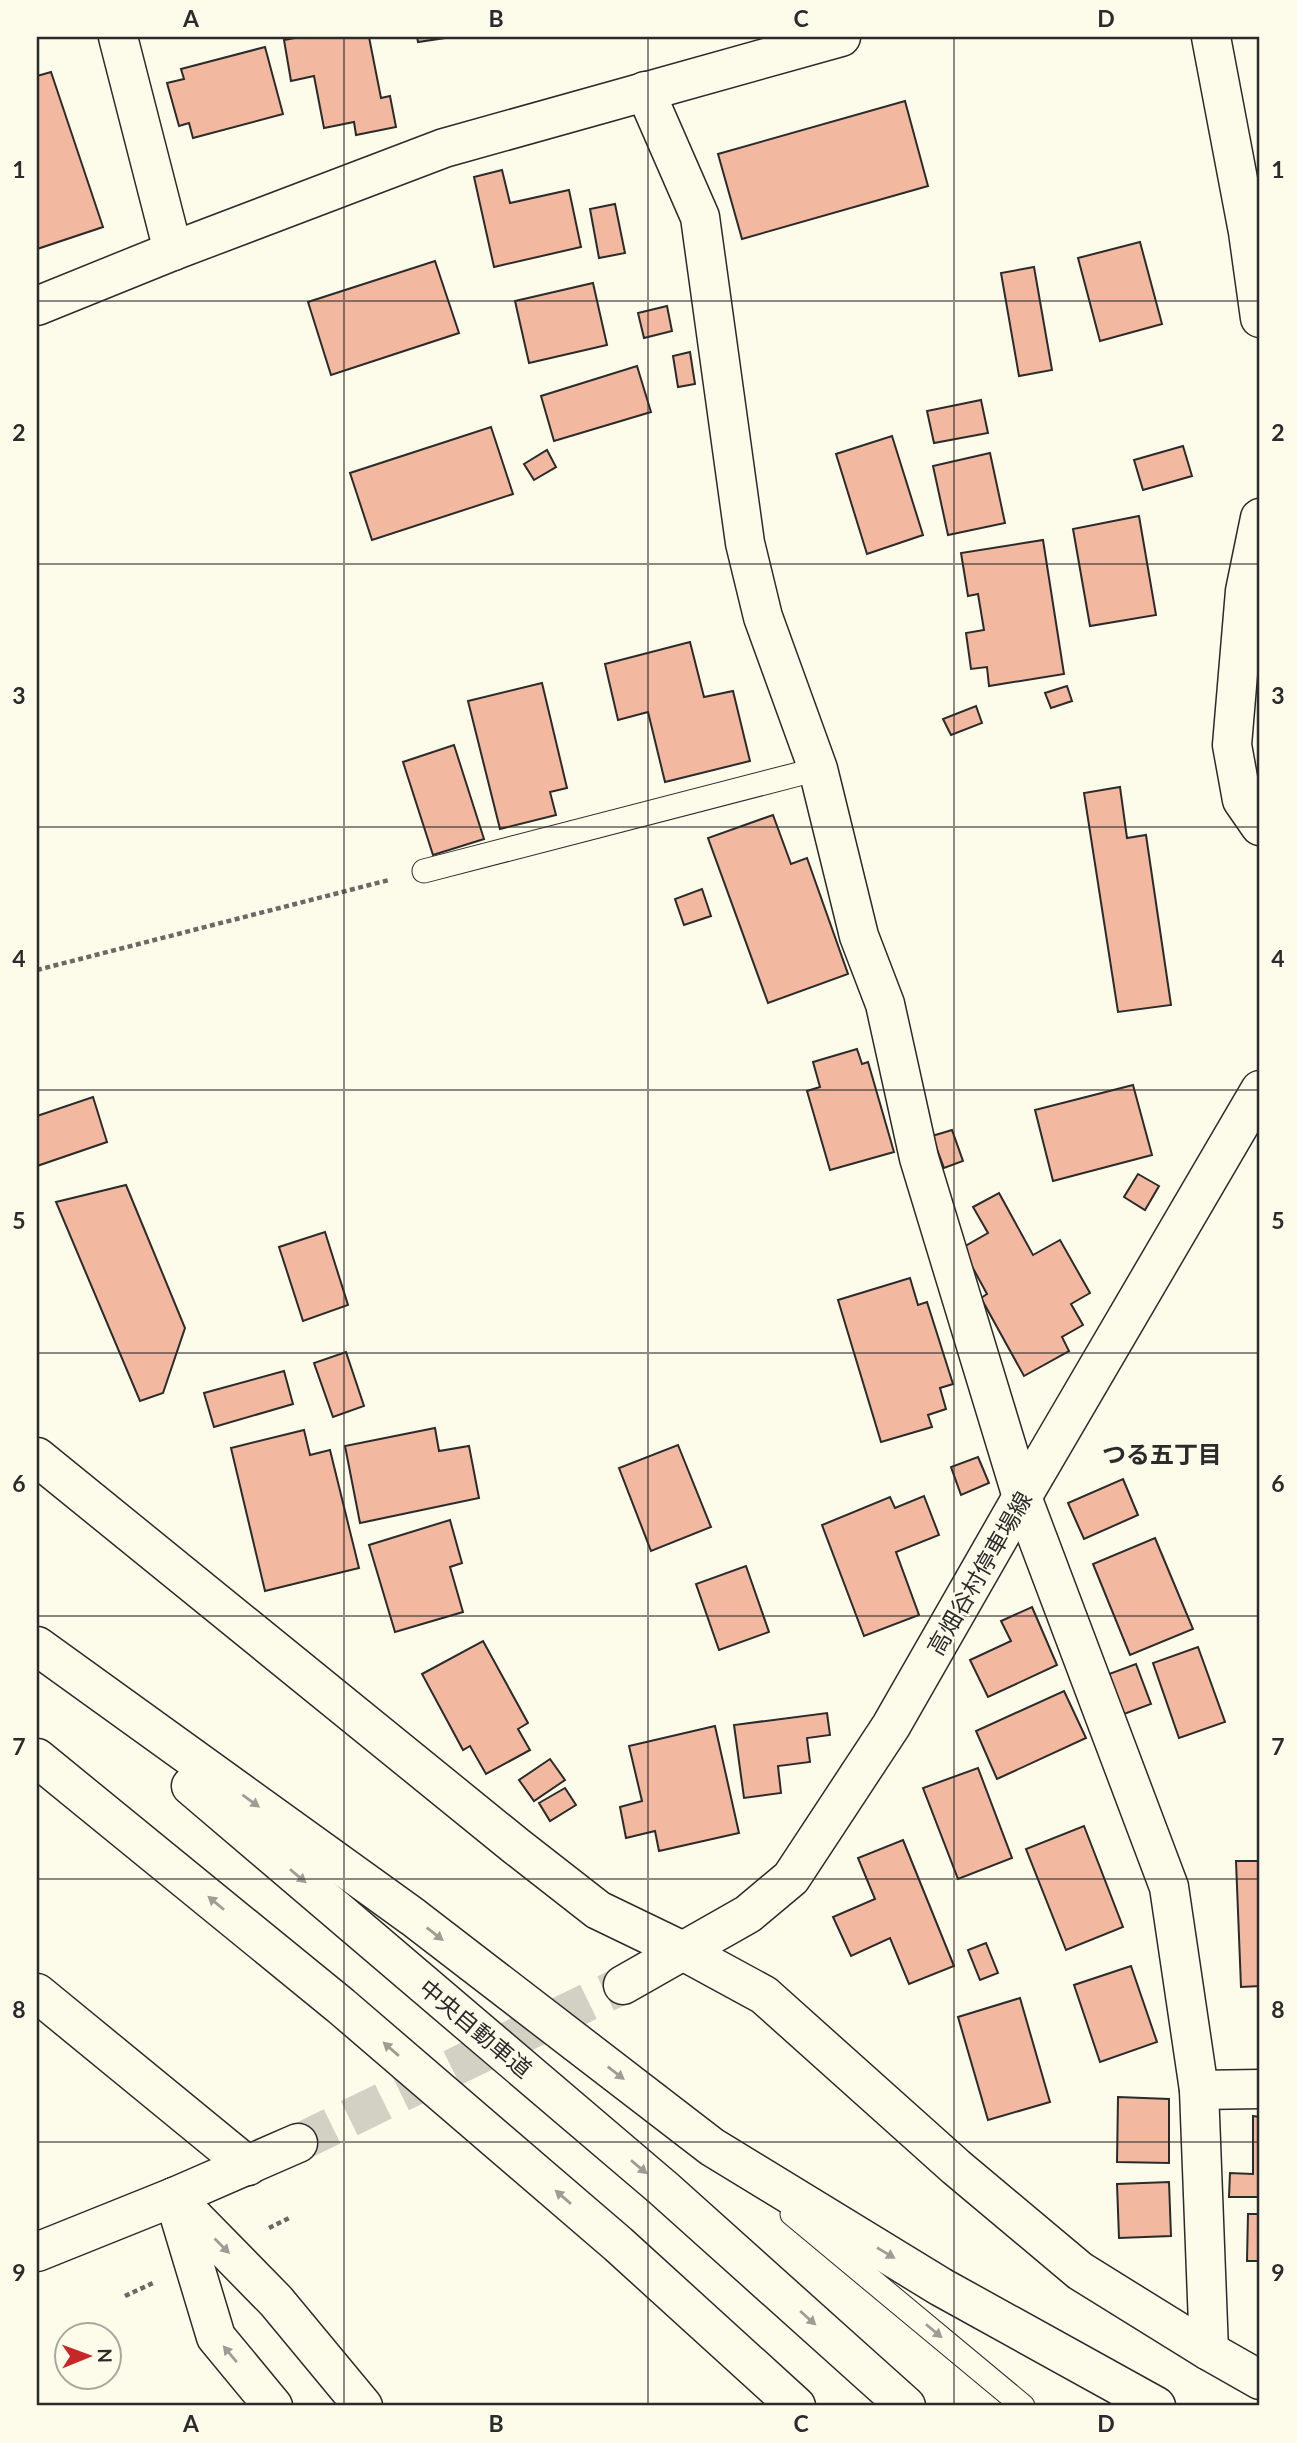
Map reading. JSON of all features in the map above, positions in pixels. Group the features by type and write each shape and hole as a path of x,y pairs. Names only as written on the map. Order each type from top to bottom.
{"main road":[{"path":"118,37 173,251"},
{"path":"37,306 444,148 841,37"},
{"path":"1211,37 1248,232 1260,318"},
{"path":"645,91 700,217 745,543 763,617 818,769 859,936 885,1004 919,1158 1022,1497 1169,1887 1199,2091 1209,2351"},
{"path":"1260,518 1245,591 1232,745 1242,800 1260,826"},
{"name":"高畑谷村停車場線","path":"623,1985 748,1914 791,1878 891,1726 1260,1090"},
{"path":"37,1457 598,1910 685,1952 764,1995 956,2167 1080,2271 1260,2380"},
{"path":"37,1646 413,1917 712,2147 941,2287 1156,2406"},
{"name":"中央自動車道","path":"37,1662 169,1766 663,2188 906,2406"},
{"path":"37,1758 341,2006 618,2244 796,2406"},
{"path":"37,1993 248,2166"},
{"path":"1199,2091 1260,2089"},
{"path":"37,2252 298,2143"},
{"path":"174,2197 216,2337 273,2406"},
{"path":"174,2197 276,2301 363,2406"},
{"path":"618,2244 767,2406"}],"lane":[{"path":"424,871 818,769"},
{"path":"712,2147 1023,2406"}],"path":[{"path":"37,970 424,871"}],"building":[{"path":"300,37 369,37 381,98 390,96 396,127 356,135 354,122 324,128 314,76 291,81 284,40"},
{"path":"417,37 452,37 418,42"},
{"path":"265,47 283,114 193,138 189,123 179,126 167,83 184,79 181,69"},
{"path":"51,72 103,227 37,249 37,76"},
{"path":"905,101 928,186 742,239 718,154"},
{"path":"502,170 510,203 569,190 581,247 494,267 474,177"},
{"path":"615,204 625,253 599,258 590,209"},
{"path":"1140,242 1162,324 1100,341 1078,258"},
{"path":"435,261 459,333 331,375 308,302"},
{"path":"1034,267 1052,370 1019,376 1001,273"},
{"path":"593,283 607,345 529,363 515,301"},
{"path":"667,306 672,331 644,338 638,313"},
{"path":"690,352 695,384 678,387 673,356"},
{"path":"637,366 651,412 554,441 541,396"},
{"path":"981,400 988,433 934,443 927,411"},
{"path":"491,427 513,494 372,540 350,473"},
{"path":"892,436 923,535 867,554 836,454"},
{"path":"1183,446 1192,476 1143,490 1134,460"},
{"path":"547,450 556,467 534,480 524,464"},
{"path":"990,453 1005,523 948,535 933,466"},
{"path":"1139,516 1156,615 1090,626 1073,529"},
{"path":"1043,540 1064,674 989,686 987,667 971,669 966,633 984,630 978,594 968,596 961,553"},
{"path":"690,642 704,697 733,691 750,761 665,782 648,712 618,720 605,664"},
{"path":"542,683 567,788 550,792 556,815 500,829 468,701"},
{"path":"1067,686 1072,701 1051,708 1045,693"},
{"path":"976,706 982,723 951,735 943,719"},
{"path":"454,745 484,839 433,855 403,762"},
{"path":"1120,787 1127,838 1146,835 1171,1005 1118,1012 1084,793"},
{"path":"773,815 791,864 807,858 848,974 768,1003 708,838"},
{"path":"702,889 711,916 684,925 675,899"},
{"path":"857,1049 862,1064 868,1062 894,1152 830,1170 807,1091 820,1087 813,1062"},
{"path":"1133,1085 1152,1155 1053,1181 1035,1110"},
{"path":"93,1097 107,1142 37,1166 37,1116"},
{"path":"952,1130 963,1161 944,1168 932,1136"},
{"path":"1138,1174 1159,1186 1145,1210 1124,1197"},
{"path":"126,1185 185,1328 163,1393 140,1401 56,1202"},
{"path":"999,1193 1033,1255 1060,1240 1090,1293 1071,1304 1083,1325 1062,1337 1069,1351 1024,1376 981,1298 987,1294 962,1248 988,1233 973,1207"},
{"path":"325,1232 348,1305 303,1321 279,1247"},
{"path":"910,1278 918,1305 927,1302 953,1384 940,1388 946,1409 928,1415 932,1427 881,1442 838,1300"},
{"path":"346,1352 364,1406 333,1417 314,1363"},
{"path":"284,1371 293,1404 214,1427 204,1393"},
{"path":"435,1428 439,1451 469,1446 479,1498 360,1523 345,1446"},
{"path":"304,1430 310,1455 330,1450 359,1568 265,1591 231,1448"},
{"path":"678,1445 711,1527 651,1551 619,1468"},
{"path":"978,1457 989,1483 961,1495 951,1467"},
{"path":"1123,1479 1138,1515 1084,1539 1068,1503"},
{"path":"924,1496 939,1535 896,1552 919,1615 864,1636 822,1525 890,1497 895,1508"},
{"path":"450,1520 462,1563 450,1567 463,1612 395,1632 369,1545"},
{"path":"1155,1538 1193,1629 1130,1655 1093,1564"},
{"path":"746,1566 769,1632 719,1650 696,1584"},
{"path":"1032,1607 1057,1665 988,1697 970,1660 1011,1641 1001,1621"},
{"path":"483,1641 528,1723 518,1729 530,1750 486,1774 470,1746 463,1750 422,1674"},
{"path":"1198,1647 1225,1722 1179,1738 1153,1663"},
{"path":"1136,1664 1151,1704 1124,1714 1109,1674"},
{"path":"1064,1691 1086,1738 997,1779 976,1731"},
{"path":"827,1713 830,1735 807,1738 810,1762 778,1766 781,1793 744,1798 734,1725"},
{"path":"715,1726 739,1833 659,1851 655,1831 626,1838 620,1807 642,1801 629,1746"},
{"path":"550,1759 565,1780 534,1801 519,1780"},
{"path":"978,1768 1012,1858 958,1879 923,1788"},
{"path":"565,1788 576,1805 550,1821 539,1803"},
{"path":"1084,1826 1123,1927 1066,1950 1026,1849"},
{"path":"903,1840 954,1966 909,1984 890,1938 851,1956 833,1917 875,1899 858,1858"},
{"path":"1236,1861 1260,1861 1260,1986 1241,1987"},
{"path":"986,1943 998,1973 980,1980 968,1950"},
{"path":"1131,1966 1157,2042 1100,2062 1074,1985"},
{"path":"1020,1998 1050,2102 988,2120 958,2017"},
{"path":"1118,2097 1169,2099 1169,2163 1117,2162"},
{"path":"1253,2116 1260,2117 1260,2197 1229,2197 1230,2173 1253,2174"},
{"path":"1169,2182 1171,2236 1119,2238 1117,2184"},
{"path":"1248,2214 1260,2214 1260,2261 1247,2261"}],"tunnel":[{"path":"298,2143 623,1985"}],"district":[{"name":"つる五丁目","path":"1162,1453"}]}
